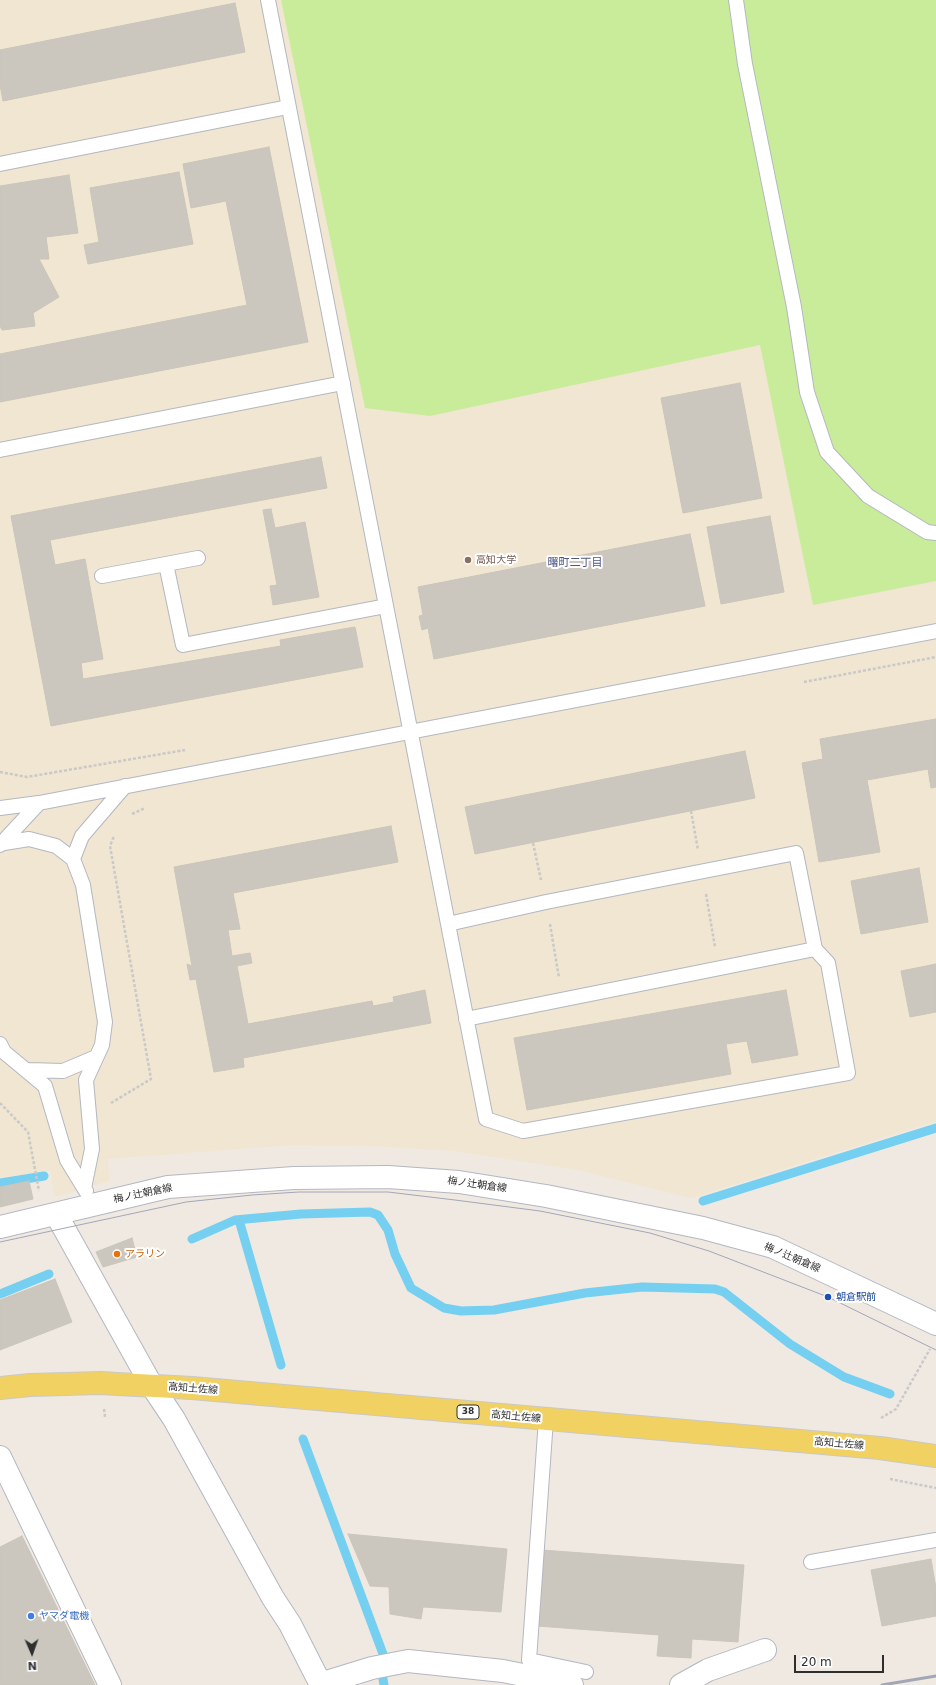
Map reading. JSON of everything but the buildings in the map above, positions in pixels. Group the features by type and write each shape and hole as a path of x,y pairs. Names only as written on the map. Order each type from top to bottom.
{"main road":[{"name":"高知土佐線","path":"0,1388 30,1385 100,1383 192,1388 880,1448 936,1456"}],"street":[{"name":"梅ノ辻朝倉線","path":"0,1227 50,1215 89,1196 168,1187 294,1178 388,1177 459,1182 546,1196 695,1227 773,1248 936,1324"},
{"path":"50,1215 152,1386 174,1419 273,1598 290,1624 321,1684 372,1668 408,1661 579,1678"},
{"path":"0,1457 110,1685"},
{"path":"681,1685 708,1670 765,1650"}],"lane":[{"path":"268,0 288,107 486,1119 523,1131 848,1073 828,963 815,949 796,853 546,902 448,924"},
{"path":"736,0 746,64 794,307 807,392 827,452 868,496 927,532 936,533"},
{"path":"0,164 288,107"},
{"path":"0,450 343,383"},
{"path":"102,576 198,558"},
{"path":"166,564 183,645 386,606"},
{"path":"0,808 39,803 936,631"},
{"path":"73,859 82,836 125,786"},
{"path":"2,844 39,803"},
{"path":"2,844 29,840 56,846 73,859 82,885 105,1022 102,1045 86,1080 92,1149 89,1196"},
{"path":"466,1020 815,949"},
{"path":"0,1044 4,1052 28,1070 45,1086 67,1160 89,1196"},
{"path":"28,1070 63,1071 96,1057"},
{"path":"546,1419 529,1660 579,1678"},
{"path":"811,1562 936,1540"}],"path":[{"path":"796,683 936,657"},
{"path":"127,817 147,806"},
{"path":"104,1106 151,1079 110,846 115,833"},
{"path":"0,1103 28,1132 50,1215"},
{"path":"881,1418 896,1408 931,1347"},
{"path":"887,1478 936,1488"}],"shaded area":[{"name":"高知大学","path":"0,0 936,0 936,1121 691,1198 578,1170 455,1151 371,1146 291,1145 108,1159 109,1181 55,1197 50,1170 0,1180"}],"green space":[{"path":"281,0 936,0 936,581 813,605 760,345 430,416 365,408"}],"waterway":[{"path":"703,1201 936,1128"},
{"path":"0,1183 44,1176"},
{"path":"192,1239 235,1220 301,1214 370,1212 378,1215 388,1230 395,1254 411,1288 444,1308 461,1311 494,1310 585,1293 642,1287 715,1289 724,1292 790,1344 844,1377 890,1394"},
{"path":"239,1220 281,1365"},
{"path":"0,1294 49,1274"},
{"path":"303,1439 383,1654"},
{"path":"382,1673 384,1685"}],"tram line":[{"path":"0,1242 186,1202 299,1192 388,1192 540,1211 650,1233 709,1251 828,1297 936,1350"}],"railway":[{"path":"882,1685 936,1676"}],"place":[{"name":"高知大学","path":"468,560"},
{"name":"アラリン","path":"117,1254"},
{"name":"朝倉駅前","path":"828,1297"},
{"name":"ヤマダ電機","path":"31,1616"}],"district":[{"name":"曙町二丁目","path":"575,563"}]}
